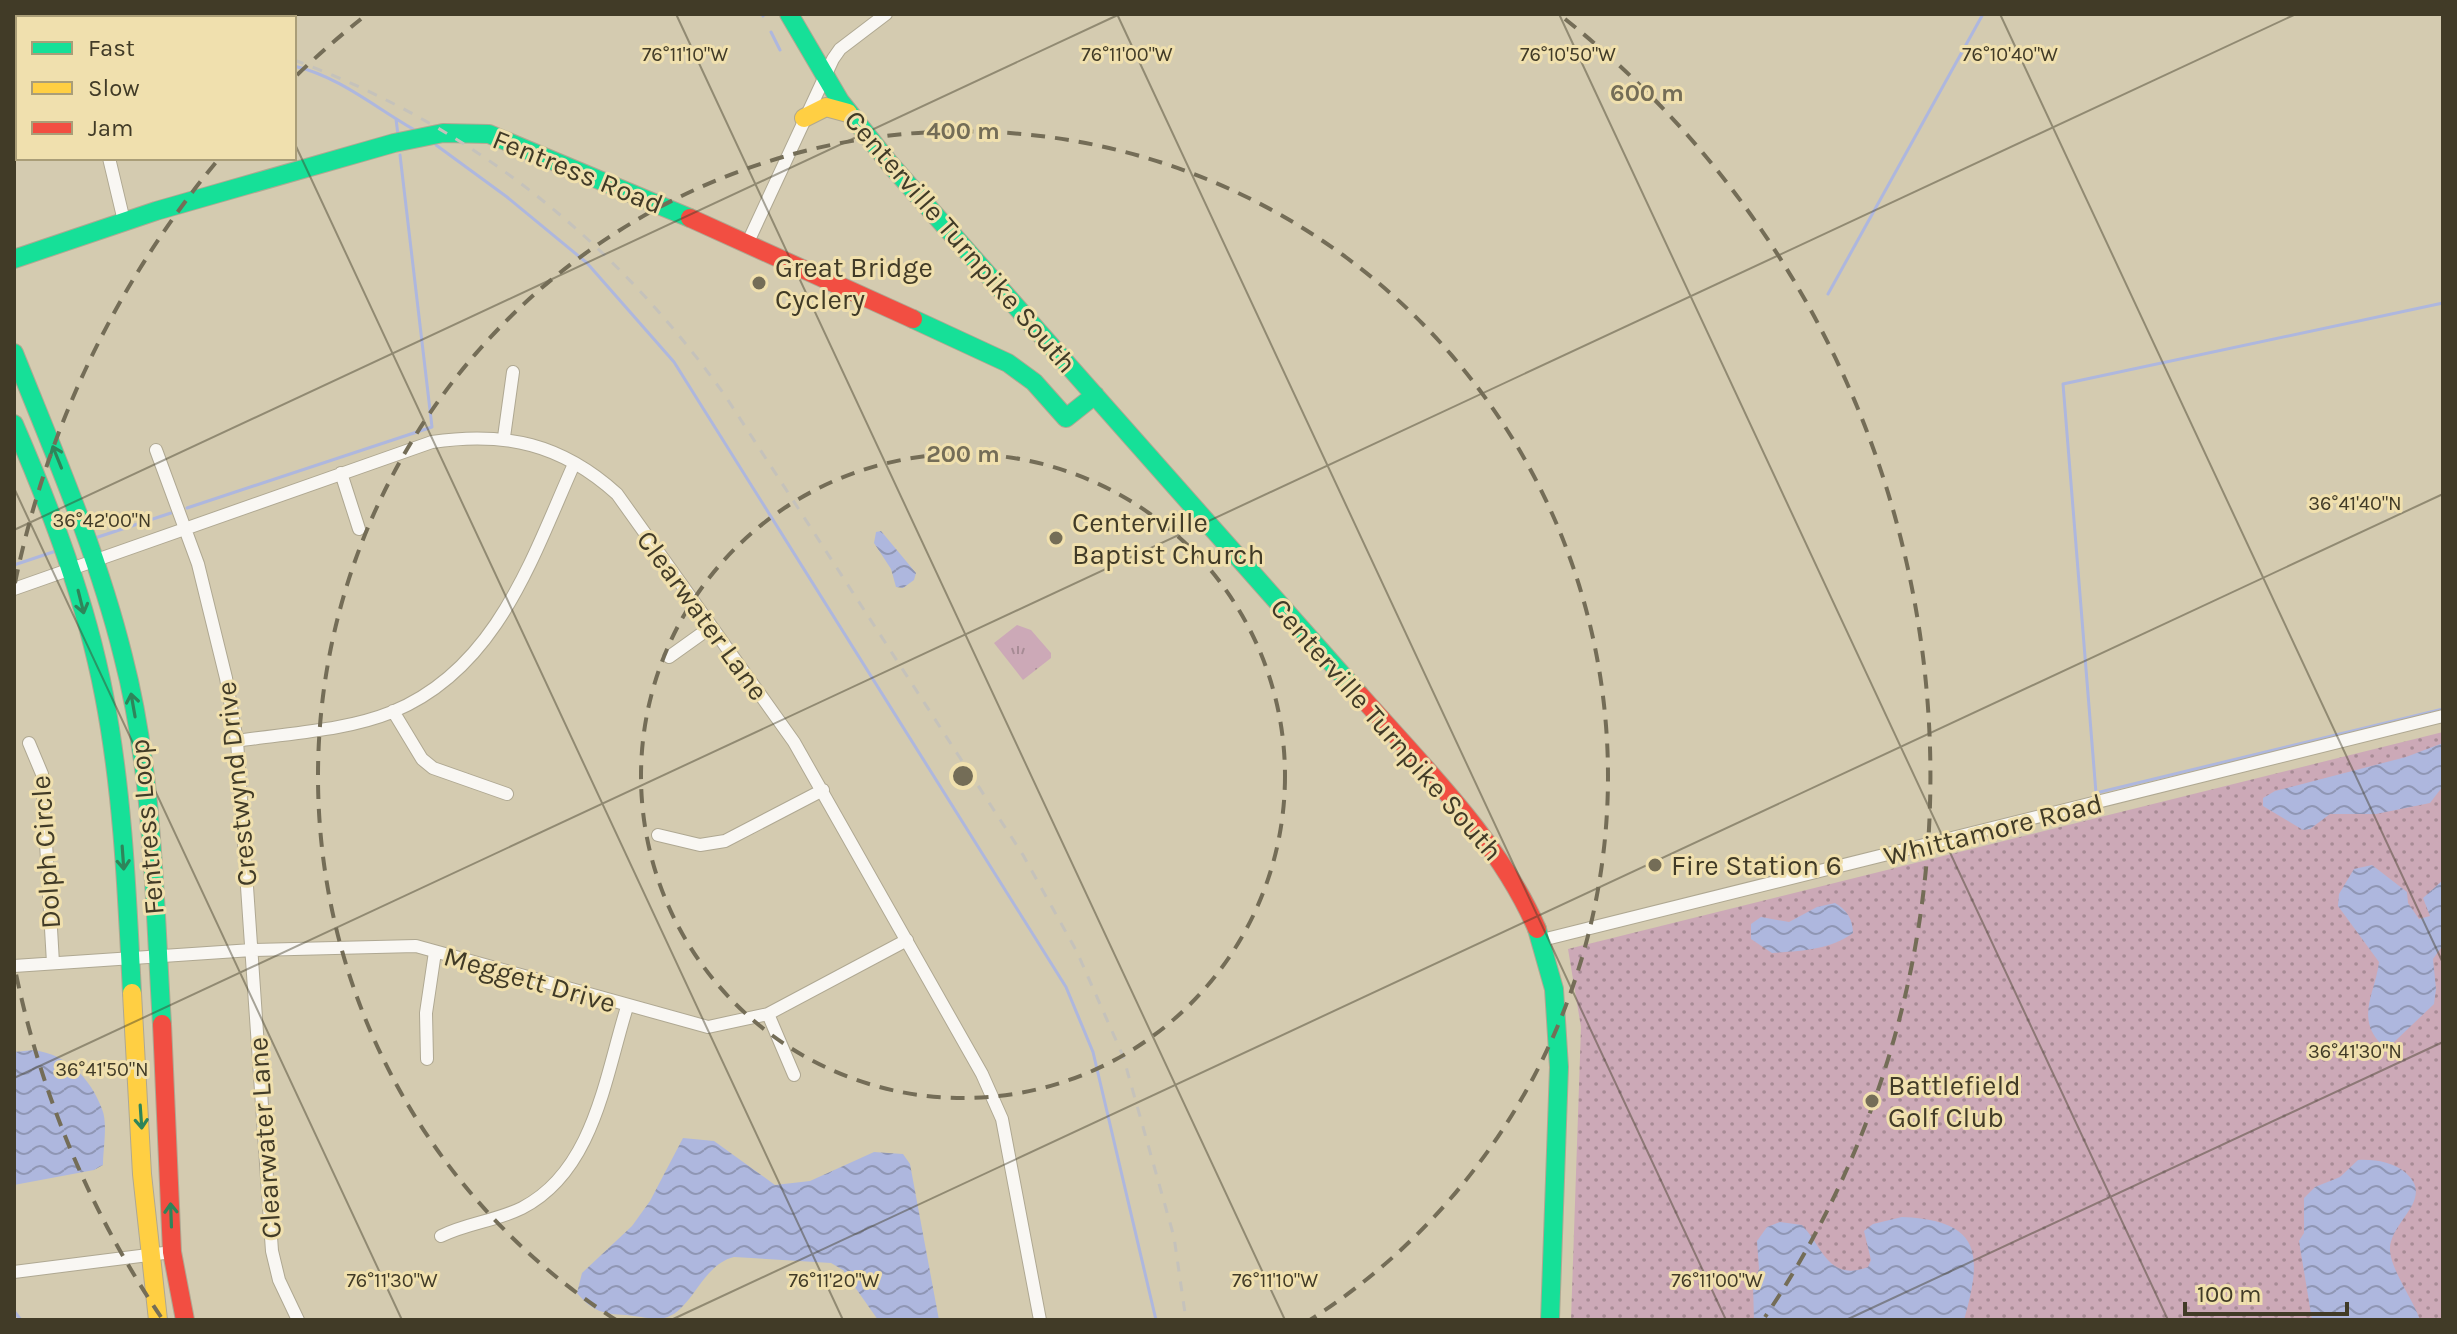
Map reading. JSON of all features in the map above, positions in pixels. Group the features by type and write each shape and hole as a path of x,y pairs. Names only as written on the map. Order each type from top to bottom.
{"street":[{"name":"Centerville Turnpike South","path":"789,14 848,113 1459,808 1510,874 1542,940 1558,1026 1550,1320"},
{"path":"748,242 823,75 840,49 886,14"},
{"path":"804,118 826,107 848,113"},
{"name":"Fentress Road","path":"14,259 124,221 420,138 471,131 530,150 748,242 1018,368 1066,418 1095,395"},
{"path":"109,160 124,221"},
{"name":"Fentress Loop","path":"14,353 96,560 124,658 145,768 158,957 172,1252 185,1320"},
{"path":"504,437 513,372"},
{"name":"Fentress Loop","path":"14,424 48,501 73,570 110,733 131,959 148,1257 158,1320"},
{"name":"Clearwater Lane","path":"14,589 432,442 504,437 547,449 597,477 617,494 794,742 982,1074 1002,1119 1040,1320"},
{"name":"Crestwynd Drive","path":"156,450 185,528 213,620 237,741 252,950"},
{"path":"237,741 357,723 393,711 448,678 500,620 517,592 574,464"},
{"path":"341,473 359,529"},
{"path":"669,657 711,627"},
{"path":"393,711 422,759 433,768 507,794"},
{"name":"Whittamore Road","path":"1542,940 2443,716"},
{"name":"Dolph Circle","path":"29,743 42,774 53,963"},
{"path":"658,835 700,845 725,841 823,790"},
{"name":"Meggett Drive","path":"14,966 252,950 416,946 708,1027 768,1014 907,940"},
{"name":"Clearwater Lane","path":"252,950 272,1251 279,1280 298,1320"},
{"path":"427,1059 426,1013 435,952"},
{"path":"441,1236 522,1208 541,1196 573,1163 592,1121 627,1007"},
{"path":"768,1014 794,1075"},
{"path":"14,1272 172,1252"}],"green space":[{"path":"1017,625 1031,630 1051,653 1051,658 1023,680 994,643"},
{"name":"Battlefield Golf Club","path":"2443,732 2443,1320 1571,1320 1581,1027 1568,949"}],"water":[{"path":"881,531 916,573 914,580 903,588 896,587 891,569 874,543 876,532"},
{"path":"2443,743 2443,786 2430,803 2376,814 2330,814 2310,829 2303,830 2263,806 2263,798 2275,791 2406,757"},
{"path":"2372,865 2407,892 2408,903 2419,919 2430,916 2423,898 2443,880 2443,945 2433,959 2434,1004 2391,1045 2382,1045 2374,1035 2368,1015 2379,962 2338,906 2339,894 2354,869"},
{"path":"1835,903 1848,915 1853,933 1835,943 1814,949 1772,953 1751,939 1751,924 1761,917 1789,922 1817,907"},
{"path":"34,1050 67,1062 84,1078 97,1097 104,1115 103,1165 94,1170 14,1185 14,1052"},
{"path":"683,1138 714,1141 775,1185 810,1181 874,1152 903,1154 910,1164 939,1320 878,1320 843,1270 831,1263 734,1257 713,1269 682,1307 664,1318 611,1314 588,1304 577,1293 582,1273 632,1226 650,1201"},
{"path":"2358,1160 2395,1166 2414,1183 2414,1202 2391,1240 2390,1251 2420,1320 2312,1320 2299,1241 2304,1233 2304,1198 2315,1187 2340,1177"},
{"path":"1902,1217 1948,1225 1970,1245 1974,1259 1973,1276 1964,1320 1754,1320 1753,1284 1759,1269 1757,1241 1767,1227 1780,1222 1802,1225 1835,1266 1855,1270 1868,1267 1871,1260 1864,1231 1873,1224"}],"waterway":[{"path":"105,14 112,16"},
{"path":"1828,294 1983,14"},
{"path":"771,32 780,50"},
{"path":"296,67 341,85 413,129"},
{"path":"396,119 398,135"},
{"path":"436,145 507,197 587,263 674,362 1066,987 1093,1052 1156,1320"},
{"path":"187,508 432,427 400,155"},
{"path":"2443,303 2063,384 2096,793 2443,709"},
{"path":"95,538 171,513"},
{"path":"14,565 56,551"},
{"path":"14,1311 21,1320"}],"railway":[{"path":"158,14 165,16"},
{"path":"296,61 359,87 422,119 536,195 637,288 726,397 1023,855 1077,952 1123,1056 1174,1237 1186,1320"}],"traffic: fast":[{"path":"789,14 840,101 890,164 1359,694"},
{"path":"14,259 156,211 394,143 443,133 489,134 690,218"},
{"path":"913,319 1008,363 1034,382 1066,418 1095,395"},
{"path":"14,353 101,578 133,701 147,792 162,1024"},
{"path":"14,424 66,557 97,660 120,806 132,993"},
{"path":"1537,929 1554,989 1559,1067 1550,1320"}],"traffic: slow":[{"path":"804,118 826,107 848,113"},
{"path":"132,993 142,1174 158,1320"}],"traffic: jam":[{"path":"690,218 913,319"},
{"path":"1359,694 1480,834 1521,896 1537,929"},
{"path":"162,1024 172,1252 185,1320"}],"place":[{"name":"Great Bridge Cyclery","path":"759,283"},
{"name":"Centerville Baptist Church","path":"1056,538"},
{"name":"Fire Station 6","path":"1655,865"},
{"name":"Battlefield Golf Club","path":"1872,1101"}]}
